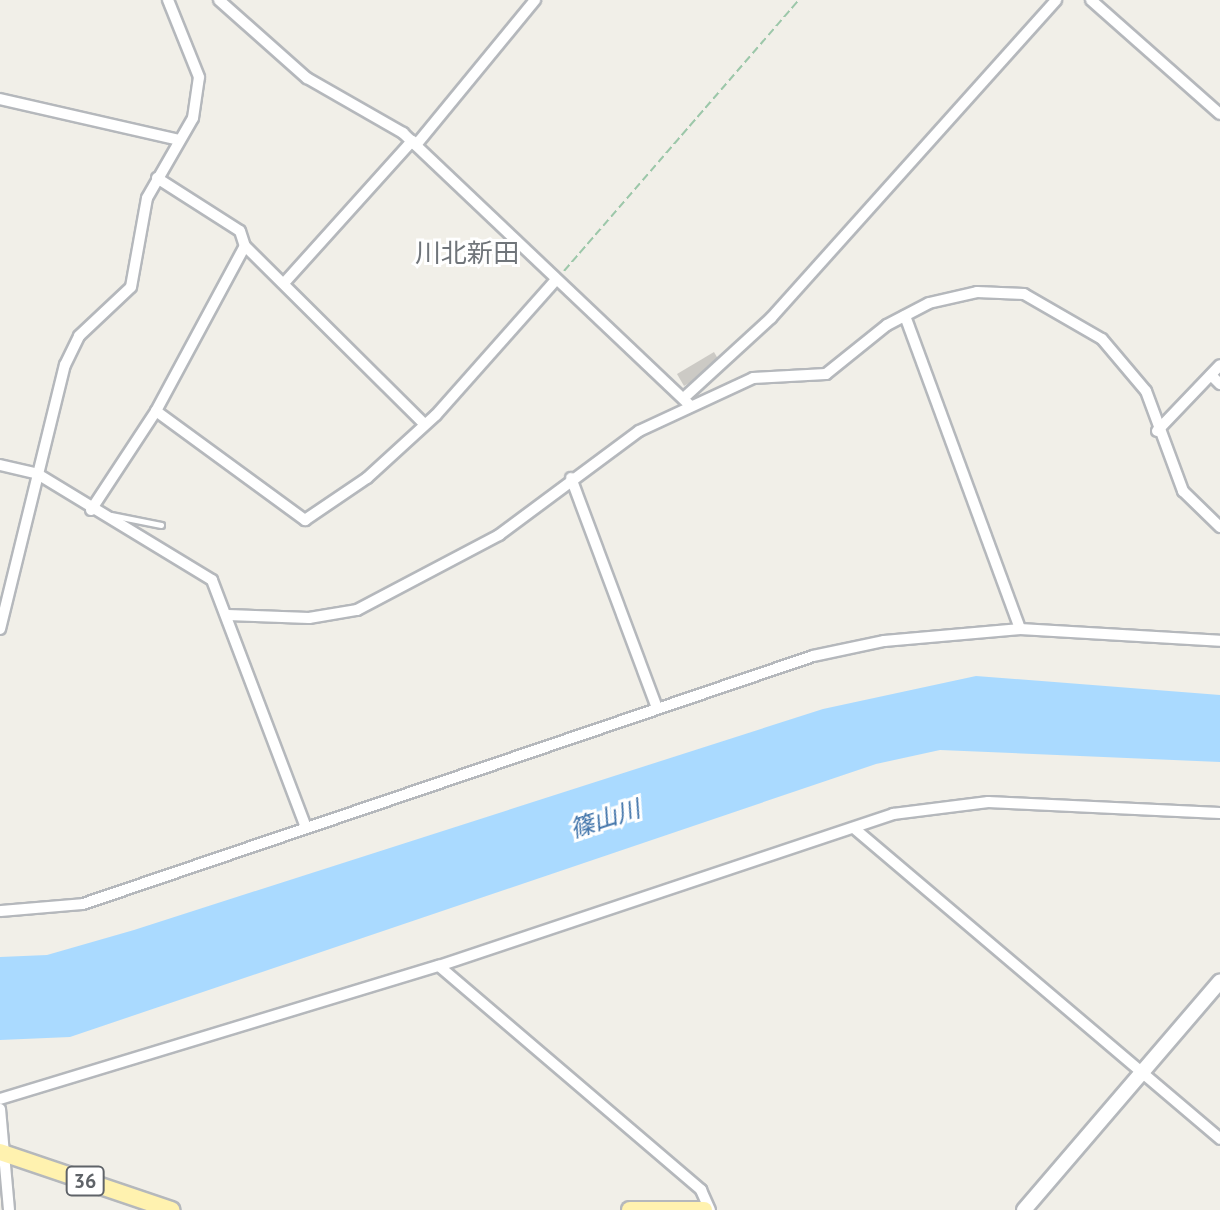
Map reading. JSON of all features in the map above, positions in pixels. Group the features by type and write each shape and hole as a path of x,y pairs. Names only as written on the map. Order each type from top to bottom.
{"main road":[{"name":"36","path":"4,1153 171,1210"},
{"path":"630,1210 707,1210"}],"street":[{"path":"0,629 36,473 71,349 116,306 139,271 147,198 193,118 199,77 168,0"},
{"path":"219,0 307,78 414,143 556,280 689,400"},
{"path":"285,282 414,143 535,0"},
{"path":"228,615 309,618 357,610 499,535 571,478 689,400 771,318 1056,0"},
{"path":"1091,0 1220,114"},
{"path":"0,99 179,140"},
{"path":"157,178 240,231 245,246 285,282 424,424"},
{"path":"91,510 156,411 245,246"},
{"path":"156,411 305,520 367,478 424,424 556,280"},
{"path":"689,400 753,378 826,374 905,316 977,292 1024,294 1048,304 1102,339 1146,391 1157,431 1183,491 1220,527"},
{"path":"905,316 1020,629"},
{"path":"1157,431 1220,365"},
{"path":"1211,375 1220,384"},
{"path":"0,465 36,473 91,510 212,580 228,615 306,827"},
{"path":"571,478 657,708"},
{"path":"0,911 83,904 813,656 884,641 1020,629 1220,641"},
{"path":"0,1099 439,966 921,809 988,802 1220,813"},
{"path":"855,829 1220,1139"},
{"path":"439,966 701,1190 707,1210"},
{"path":"1024,1210 1220,981"},
{"path":"0,1109 9,1210"}],"lane":[{"path":"102,516 161,525"}],"path":[{"path":"556,280 799,0"}],"water":[{"name":"篠山川","path":"976,676 1220,695 1220,762 940,750 876,764 70,1037 0,1040 0,957 47,955 134,930 823,709"}],"building":[{"path":"714,352 721,364 684,386 677,374"}],"district":[{"name":"川北新田","path":"467,253"}]}
